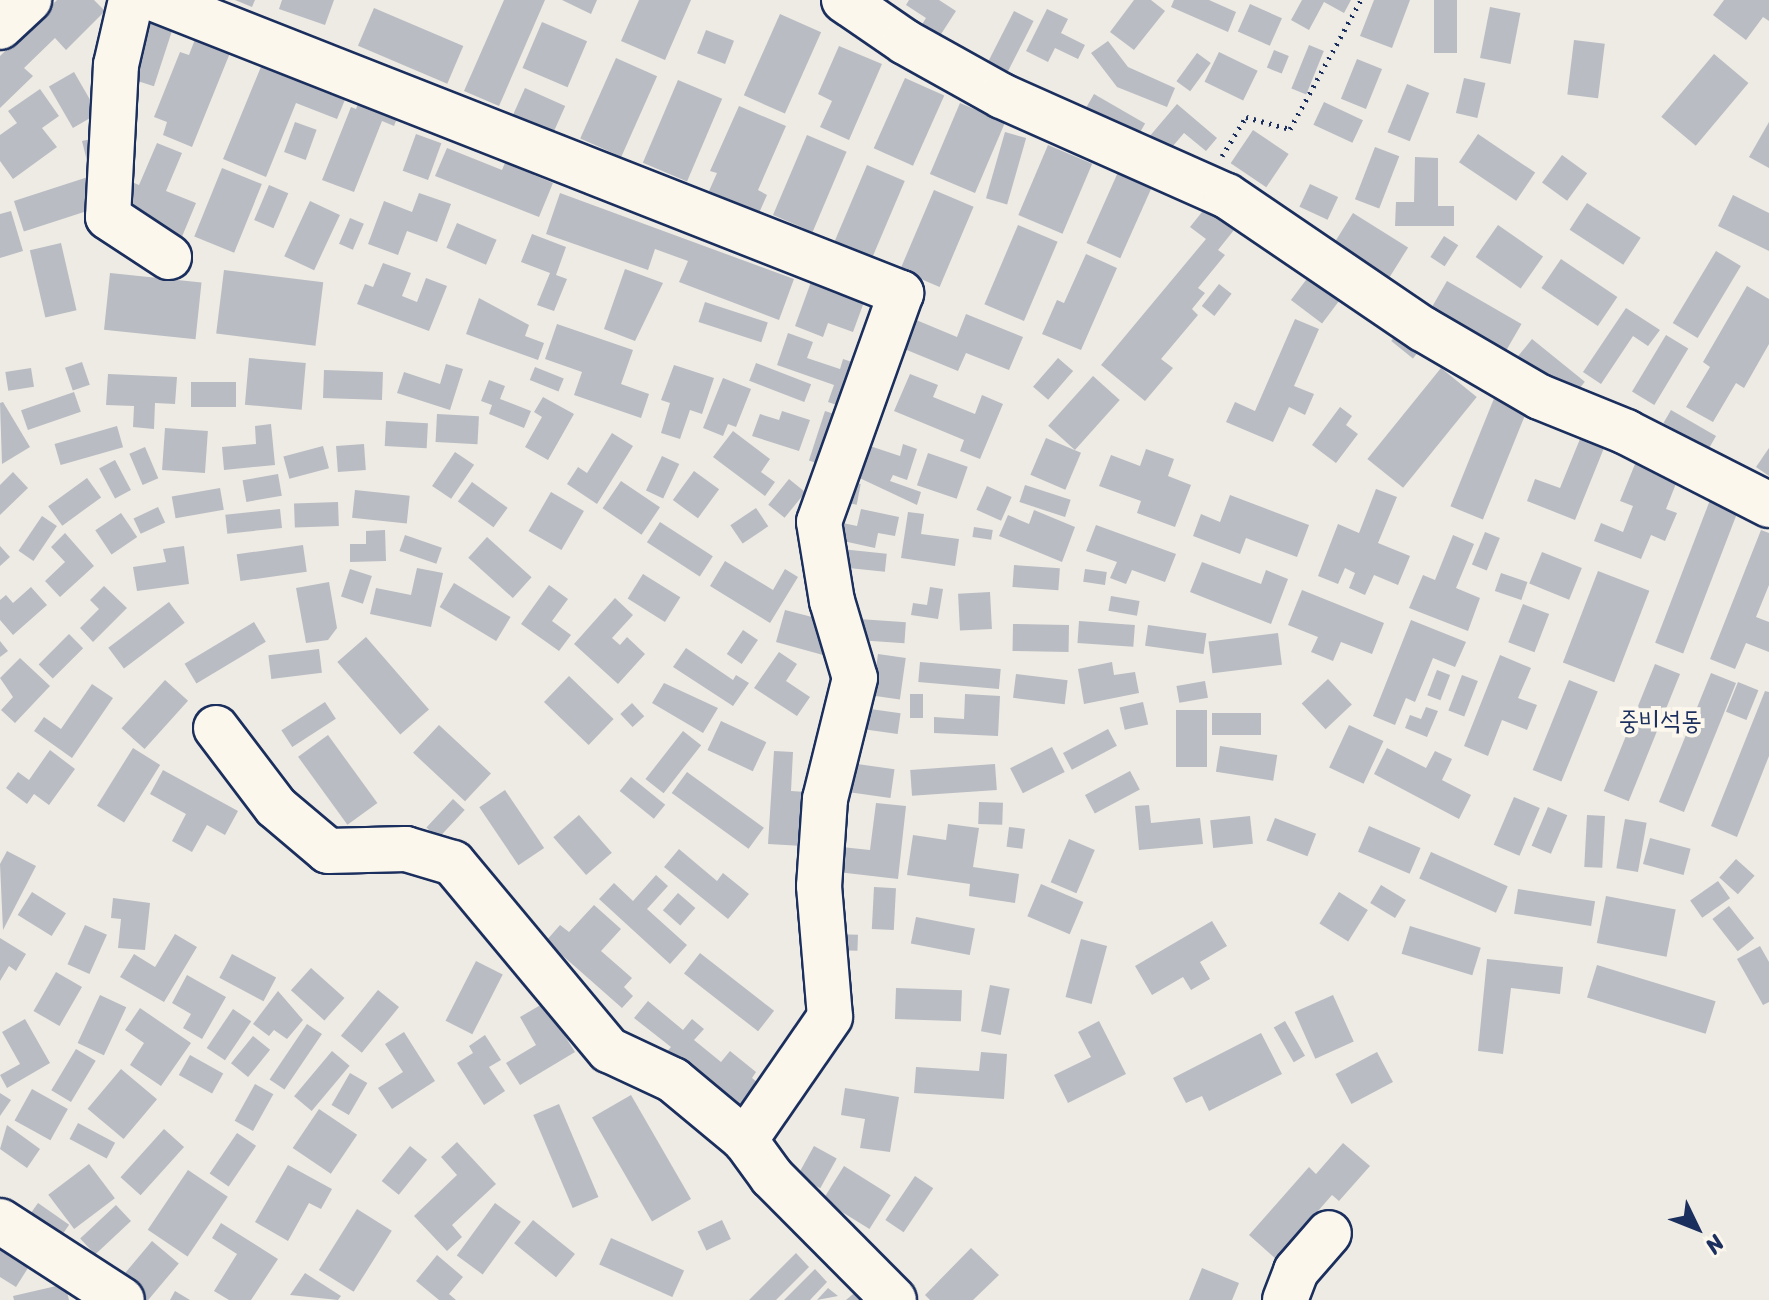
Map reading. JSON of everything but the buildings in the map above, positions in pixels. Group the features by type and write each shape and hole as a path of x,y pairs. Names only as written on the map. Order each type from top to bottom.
{"street":[{"path":"0,27 29,0"},
{"path":"131,0 116,65 108,217 169,257"},
{"path":"157,0 901,293 819,522 832,601 855,678 825,799 819,886 830,1017 745,1140"},
{"path":"844,0 905,42 1002,96 1227,196 1423,329 1540,397 1626,432 1769,505"},
{"path":"216,728 276,807 328,851 406,849 453,863 609,1050 673,1080 745,1140 772,1177 894,1300"},
{"path":"0,1221 122,1300"},
{"path":"1285,1300 1296,1271 1329,1233"}],"path":[{"path":"1203,186 1246,117 1290,129 1361,0"}],"district":[{"name":"중비석동","path":"1660,721"}]}
